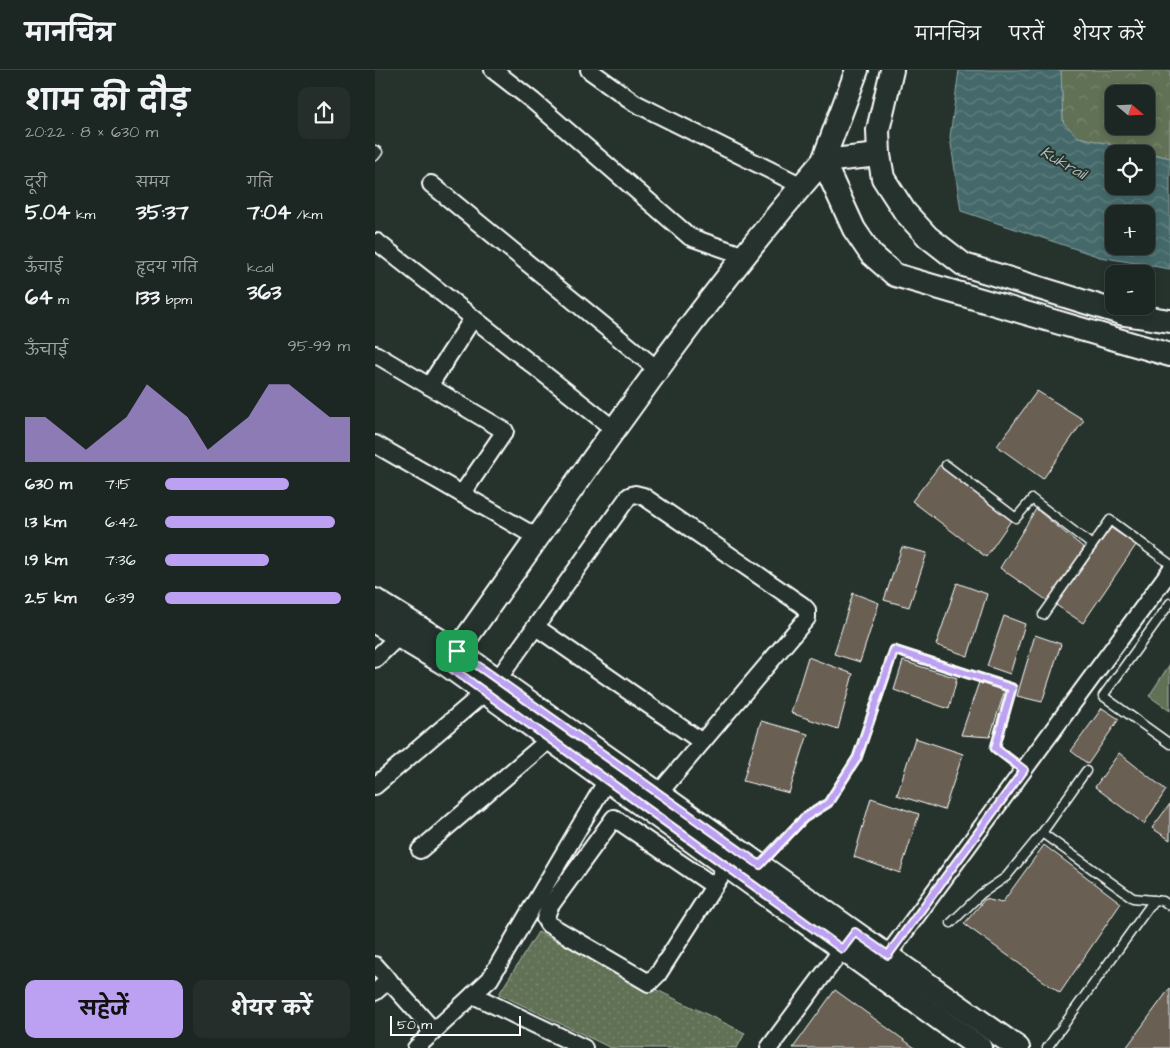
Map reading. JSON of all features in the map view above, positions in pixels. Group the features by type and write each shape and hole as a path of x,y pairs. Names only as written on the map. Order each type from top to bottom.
{"street":[{"path":"493,70 533,101 690,237 745,256"},
{"path":"589,70 635,103 802,186"},
{"path":"452,658 690,325 823,162 857,70"},
{"path":"892,70 878,130 879,155 883,178 905,212 928,237 964,265 1124,314 1170,321"},
{"path":"823,162 879,155"},
{"path":"823,162 854,229 871,254 895,275 1170,355"},
{"path":"431,184 658,370"},
{"path":"377,242 615,430"},
{"path":"429,386 473,318"},
{"path":"375,354 505,431 462,494"},
{"path":"375,444 538,538"},
{"path":"375,786 491,686 536,627 629,496 635,494 643,496 803,605 807,610 807,618 659,793"},
{"path":"881,964 1170,571"},
{"path":"375,600 491,686 659,793 760,865 980,1048"},
{"path":"375,622 399,636 452,658"},
{"path":"536,627 702,742"},
{"path":"375,659 399,636"},
{"path":"491,686 550,738 727,866 848,940"},
{"path":"420,850 550,738"},
{"path":"416,1048 490,979 607,780"},
{"path":"714,886 614,818 551,906 545,920 548,924 649,983 658,974 727,866"},
{"path":"769,1048 848,940"},
{"path":"881,964 1018,1048"},
{"path":"375,965 434,1031"},
{"path":"375,992 389,980"},
{"path":"473,995 584,1048"}],"lane":[{"path":"375,150 378,152 375,156"},
{"path":"946,465 1017,518 1032,499 1092,545"},
{"path":"1043,615 1110,520 1170,564"},
{"path":"1170,604 1103,696 1170,744"},
{"path":"760,865 804,818 828,803 857,758 894,650 1012,688 995,748 1024,770"},
{"path":"951,923 981,894 1006,877 1042,833 1086,771"},
{"path":"1042,833 1133,898 1163,900 1170,906"},
{"path":"1047,1048 1154,900"}],"green space":[{"path":"1061,70 1170,70 1170,158 1155,155 1155,145 1113,145 1078,137 1063,122"},
{"path":"1170,664 1170,711 1149,696"},
{"path":"538,932 745,1033 737,1048 611,1048 499,994"}],"water":[{"name":"Kukrail","path":"959,70 1061,70 1063,122 1078,137 1113,145 1105,145 1105,195 1155,195 1155,155 1170,158 1170,269 1100,257 961,211 950,137"}],"building":[{"path":"1037,391 1084,420 1043,479 997,446"},
{"path":"940,465 1012,519 986,557 912,501"},
{"path":"1036,509 1084,548 1048,601 1000,568"},
{"path":"1111,528 1136,545 1083,623 1056,605"},
{"path":"902,547 927,553 909,607 884,600"},
{"path":"957,583 987,594 968,656 936,645"},
{"path":"853,593 879,603 860,662 834,654"},
{"path":"1004,616 1025,624 1010,674 987,666"},
{"path":"1035,635 1061,644 1042,702 1017,696"},
{"path":"808,657 853,674 838,729 791,713"},
{"path":"903,661 957,678 949,709 894,690"},
{"path":"979,682 1005,690 990,737 961,735"},
{"path":"1102,708 1119,719 1088,764 1071,751"},
{"path":"761,721 808,734 789,793 743,781"},
{"path":"915,738 963,754 944,810 897,795"},
{"path":"1119,753 1166,790 1144,824 1095,787"},
{"path":"871,798 919,814 900,873 854,857"},
{"path":"1170,804 1170,840 1152,828"},
{"path":"1044,845 1121,903 1060,993 964,924 985,899 1002,903"},
{"path":"1170,988 1170,1048 1126,1048"},
{"path":"835,990 915,1048 793,1048"}],"route":[{"path":"894,650 1012,688 995,748 1024,770 888,955 855,932 842,949 447,665 457,651 760,865 804,818 828,803 857,758 894,650"}]}
